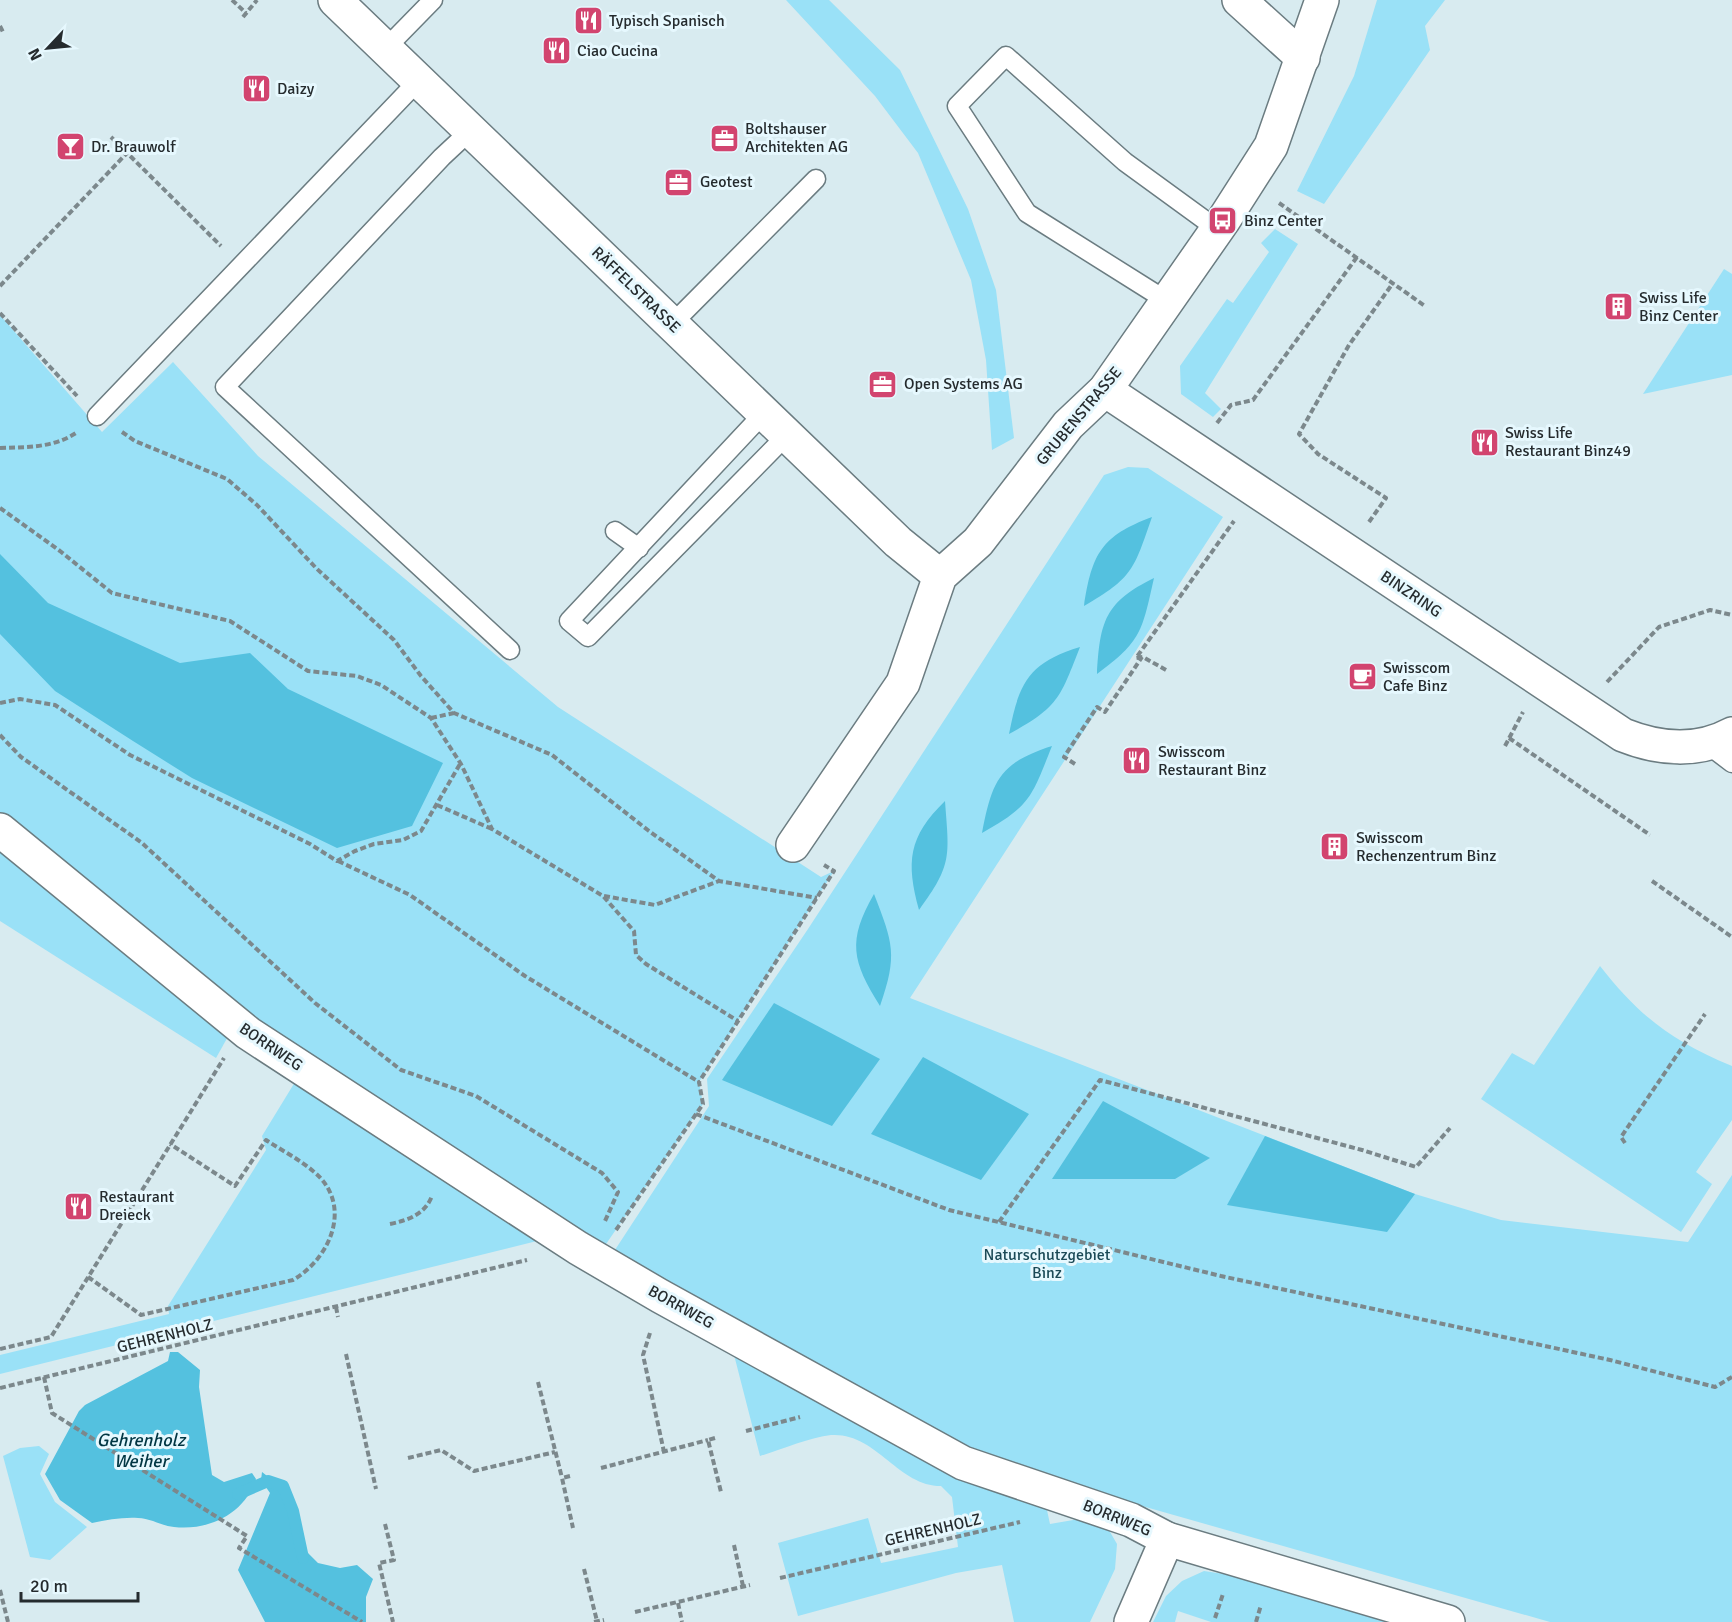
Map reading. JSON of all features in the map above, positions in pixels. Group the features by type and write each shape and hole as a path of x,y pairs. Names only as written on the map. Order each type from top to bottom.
{"street":[{"name":"RÄFFELSTRASSE","path":"335,0 898,542 940,576"},
{"path":"1239,0 1303,58"},
{"name":"GRUBENSTRASSE","path":"793,845 903,683 940,576 978,543 1068,425 1105,390 1217,229 1271,146 1322,0"},
{"name":"BINZRING","path":"1105,390 1604,724 1643,743 1673,747 1724,747"},
{"name":"BORRWEG","path":"0,830 242,1029 448,1163 594,1249 660,1296 963,1463 1131,1520 1167,1539 1448,1622"},
{"path":"1131,1622 1167,1539"}],"lane":[{"path":"386,48 433,0"},
{"path":"1167,301 1027,213 957,106 1006,56 1125,162 1217,229"},
{"path":"97,416 419,80"},
{"path":"471,130 442,157 225,387 510,650"},
{"path":"672,324 816,179"},
{"path":"776,424 588,637 565,617 639,548 776,424"},
{"path":"615,531 639,548"}],"path":[{"path":"232,0 244,15 257,0"},
{"path":"0,26 4,33"},
{"path":"111,137 241,266"},
{"path":"0,286 127,153"},
{"path":"1279,202 1425,306"},
{"path":"1215,426 1231,405 1252,400 1357,257"},
{"path":"1367,525 1386,498 1318,454 1299,434 1349,345 1393,283"},
{"path":"0,313 55,375 97,416 135,441 228,479 257,505 316,568 394,640 421,676 454,712 552,755 649,831 719,881 817,898"},
{"path":"0,448 42,447 63,441 89,425 97,416"},
{"path":"0,508 60,551 112,593 230,621 308,671 357,676 381,685 431,718 461,764 492,829"},
{"path":"1166,670 1143,657 1136,658 1238,515"},
{"path":"1603,687 1659,627 1710,610 1732,615"},
{"path":"1075,764 1064,757 1097,707 1105,712 1143,657"},
{"path":"0,703 20,699 55,705 130,755 310,844 337,861 410,895 525,976 699,1082"},
{"path":"1505,746 1525,707"},
{"path":"431,718 454,712"},
{"path":"0,735 21,757 142,843 315,1003 401,1070 476,1096 602,1173 618,1192 594,1249"},
{"path":"1509,738 1650,836"},
{"path":"337,861 374,844 403,840 421,831 461,764"},
{"path":"436,805 492,829 603,896 634,931 636,955 646,964 738,1021"},
{"path":"594,1249 703,1104 699,1082 834,871"},
{"path":"603,896 655,905 719,881"},
{"path":"1652,881 1732,937"},
{"path":"1625,1143 1621,1137 1705,1014"},
{"path":"0,1348 51,1336 210,1079"},
{"path":"999,1222 1100,1080 1362,1150 1416,1167 1450,1128"},
{"path":"696,1114 949,1210 1221,1276 1610,1360 1715,1387 1732,1377"},
{"path":"88,1277 141,1315 293,1280 308,1271 323,1253 333,1233 335,1210 326,1187 315,1172 266,1140 235,1186 170,1144"},
{"path":"390,1224 406,1221 427,1208 448,1163"},
{"name":"GEHRENHOLZ","path":"0,1388 336,1307 594,1249"},
{"path":"660,1296 643,1355 663,1452"},
{"path":"336,1307 338,1317"},
{"path":"346,1354 376,1489"},
{"path":"44,1377 52,1413 247,1536 239,1548 362,1622"},
{"path":"538,1382 573,1528"},
{"path":"601,1468 716,1438"},
{"path":"708,1440 721,1492"},
{"path":"408,1458 441,1450 474,1471 555,1452"},
{"path":"371,1467 378,1465"},
{"path":"562,1478 570,1476"},
{"name":"GEHRENHOLZ","path":"780,1578 1022,1522"},
{"path":"385,1524 394,1560 379,1563 393,1622"},
{"path":"734,1545 743,1586"},
{"path":"584,1569 595,1622 604,1620"},
{"path":"635,1612 750,1585"},
{"path":"0,1590 8,1622"},
{"path":"678,1603 682,1622"}],"green space":[{"path":"786,0 829,0 900,70 968,209 996,290 1014,438 992,450 986,360 971,280 918,153 875,96"},
{"path":"1377,0 1445,0 1425,26 1430,50 1324,204 1297,191 1354,76"},
{"path":"1275,229 1298,244 1205,393 1221,409 1213,417 1181,394 1180,366 1227,299 1233,303 1269,252 1261,243"},
{"path":"1724,269 1732,274 1732,375 1643,394"},
{"path":"0,315 102,432 173,362 258,456 558,707 821,877 834,871 699,1082 703,1104 597,1257 273,1040 0,814"},
{"name":"Naturschutzgebiet Binz","path":"1128,467 1148,468 1223,517 910,998 1415,1194 1501,1220 1688,1242 1732,1175 1732,1622 1550,1622 1121,1500 964,1446 611,1256 709,1106 707,1079 808,929 1104,475"},
{"path":"0,841 230,1033 216,1058 0,921"},
{"path":"1600,966 1629,1000 1658,1026 1692,1047 1732,1066 1732,1120 1696,1172 1712,1184 1681,1232 1481,1099 1512,1053 1534,1065"},
{"path":"295,1082 545,1239 0,1374 0,1355 169,1314 168,1306 266,1150 262,1136"},
{"path":"732,1347 1045,1501 1050,1524 1079,1519 1106,1525 1117,1544 1115,1569 1090,1622 1014,1622 1002,1565 956,1573 798,1616 778,1543 868,1518 881,1563 958,1547 952,1497 941,1486 926,1484 912,1478 874,1450 847,1436 823,1436 760,1456"},
{"path":"39,1446 49,1454 40,1474 55,1502 87,1527 50,1560 30,1557 3,1456 20,1448"},
{"path":"1204,1571 1243,1577 1400,1622 1211,1622 1178,1611 1175,1622 1153,1622 1166,1596 1182,1581"}],"water":[{"path":"1152,517 1141,549 1130,570 1113,588 1084,606 1091,573 1102,549 1121,532"},
{"path":"0,554 48,603 180,663 250,653 288,689 443,763 412,826 337,848 192,778 55,691 0,634"},
{"path":"1154,578 1138,634 1123,653 1097,674 1100,640 1108,615 1125,596"},
{"path":"1080,647 1068,678 1056,700 1026,725 1009,734 1017,701 1029,677 1048,660"},
{"path":"1052,746 1040,777 1028,798 1011,815 982,833 990,800 1001,776 1020,759"},
{"path":"945,801 946,859 938,881 919,910 912,878 913,851 924,826"},
{"path":"874,894 891,949 889,974 880,1006 863,976 856,951 860,925"},
{"path":"774,1003 880,1059 832,1126 722,1080"},
{"path":"923,1057 1029,1114 981,1180 871,1134"},
{"path":"1103,1101 1210,1158 1175,1179 1052,1179"},
{"path":"1265,1136 1415,1194 1387,1232 1227,1205"},
{"name":"Gehrenholz Weiher","path":"170,1352 178,1352 200,1370 199,1387 212,1475 224,1482 252,1473 256,1479 251,1491 235,1510 213,1523 200,1526 174,1527 142,1518 92,1523 60,1500 45,1474 79,1411 85,1405 168,1361"},
{"path":"262,1472 293,1496 288,1510 293,1532 304,1549 318,1563 340,1568 357,1565 373,1579 366,1597 366,1622 265,1622 238,1570 270,1493 261,1480"}],"waterway":[{"path":"238,1494 268,1481 283,1486 293,1511 303,1558"}],"place":[{"name":"Typisch Spanisch","path":"588,21"},
{"name":"Ciao Cucina","path":"556,51"},
{"name":"Daizy","path":"256,89"},
{"name":"Boltshauser Architekten AG","path":"724,138"},
{"name":"Dr. Brauwolf","path":"70,147"},
{"name":"Geotest","path":"679,182"},
{"name":"Binz Center","path":"1223,221"},
{"name":"Swiss Life Binz Center","path":"1618,307"},
{"name":"Open Systems AG","path":"883,384"},
{"name":"Swiss Life Restaurant Binz49","path":"1484,442"},
{"name":"Swisscom Cafe Binz","path":"1362,677"},
{"name":"Swisscom Restaurant Binz","path":"1137,761"},
{"name":"Swisscom Rechenzentrum Binz","path":"1335,847"},
{"name":"Restaurant Dreieck","path":"78,1206"}]}
